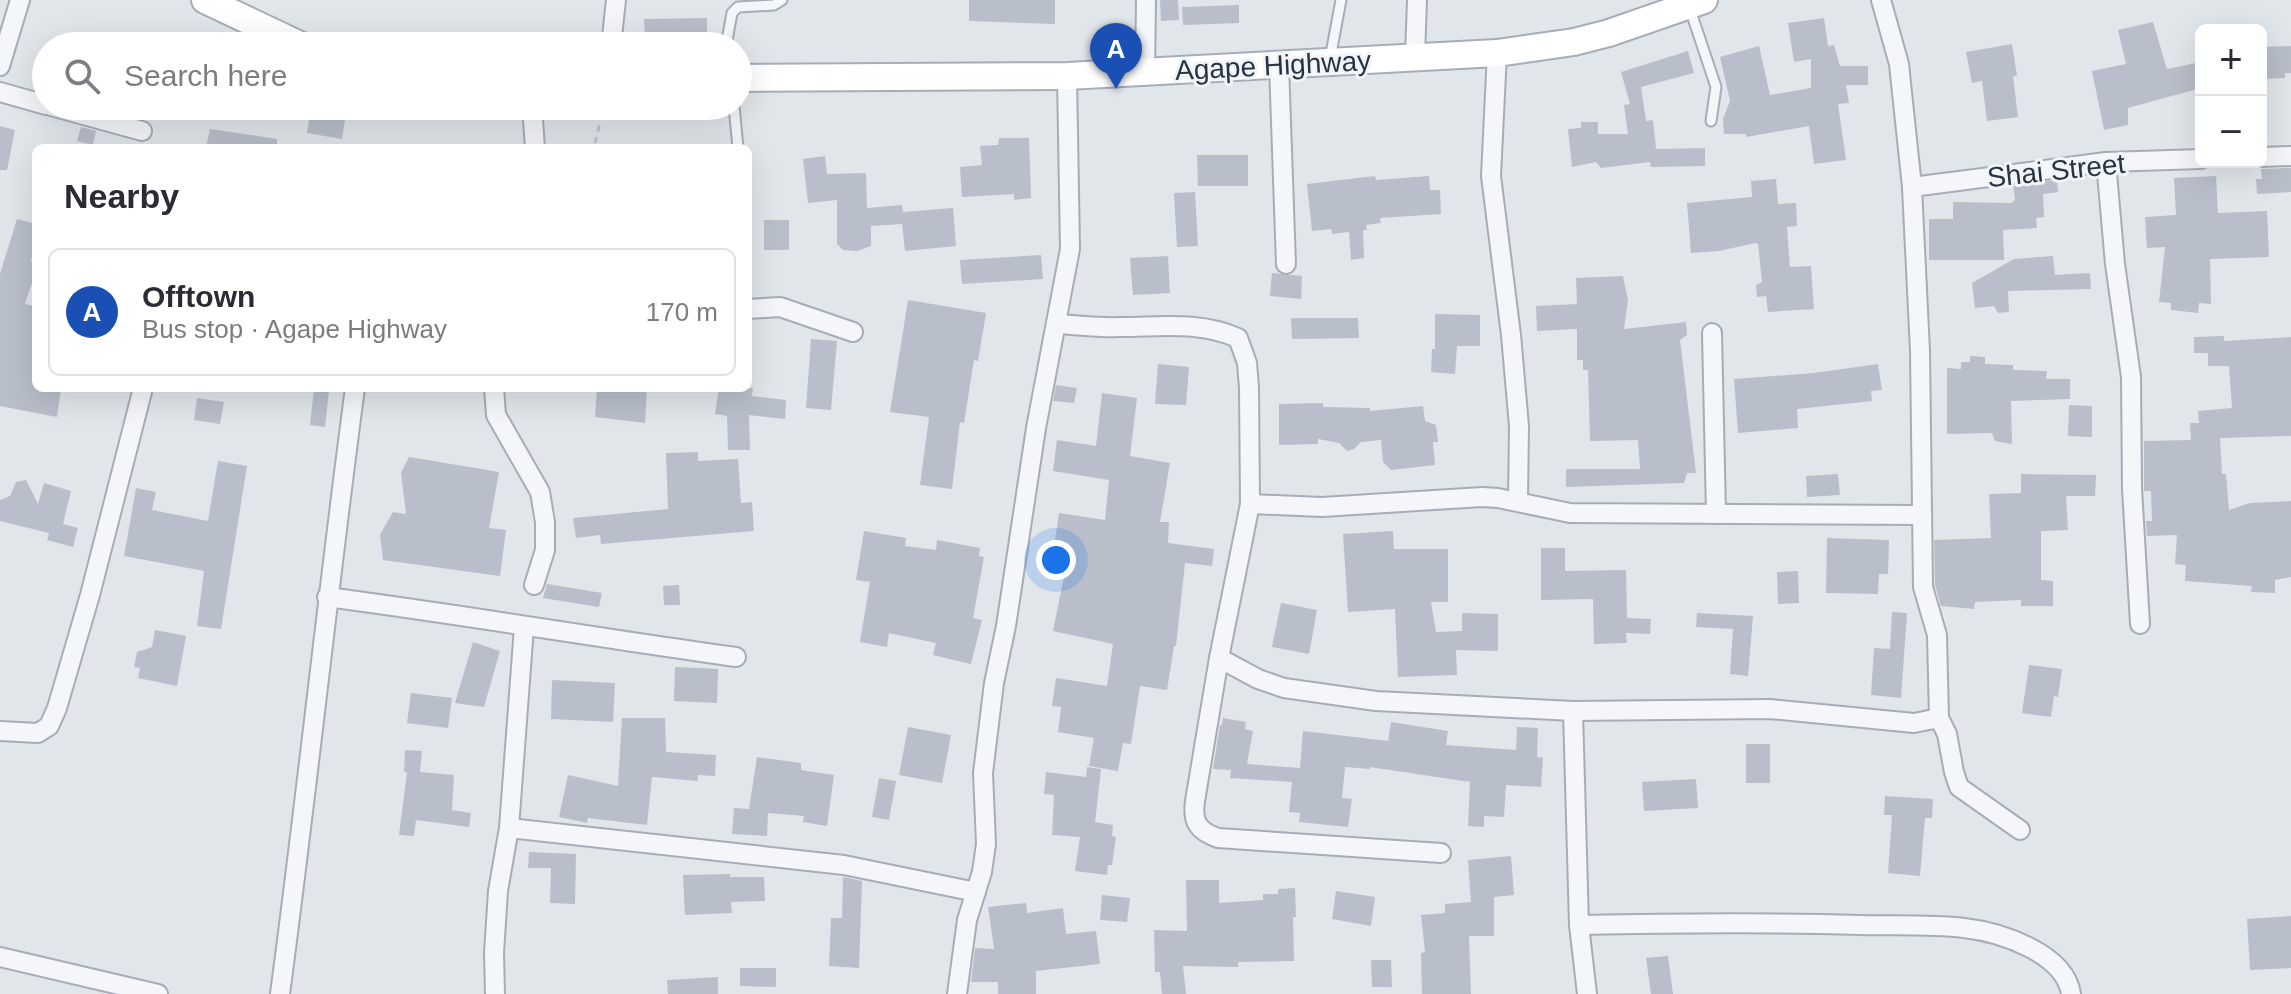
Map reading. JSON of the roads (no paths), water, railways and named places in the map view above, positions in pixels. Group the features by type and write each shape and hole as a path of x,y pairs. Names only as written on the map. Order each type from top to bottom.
{"street":[{"path":"0,66 20,0"},
{"path":"205,0 272,32"},
{"path":"613,32 616,0"},
{"path":"1145,71 1146,0"},
{"path":"1415,57 1417,0"},
{"path":"1881,0 1899,64 1912,187 1920,351 1923,587 1937,635 1939,718 1947,734 1959,787 2020,830"},
{"name":"Agape Highway","path":"752,78 1067,76 1497,53 1574,42 1696,3"},
{"path":"1497,53 1491,176 1519,426 1518,501"},
{"path":"1279,65 1286,264"},
{"path":"957,994 967,920 986,844 983,773 994,683 1006,626 1036,428 1070,249 1067,76"},
{"path":"0,92 32,100"},
{"path":"103,120 142,131"},
{"path":"533,120 535,144"},
{"path":"2267,157 2291,156"},
{"name":"Shai Street","path":"1912,187 2106,162 2195,159"},
{"path":"2106,162 2115,264 2131,377 2132,488 2140,624"},
{"path":"752,309 780,307 853,332"},
{"path":"1057,324 1114,328 1187,325 1217,328 1238,338 1247,363 1250,504 1219,658 1195,801 1193,818 1199,829 1218,838 1441,853"},
{"path":"1712,333 1716,514"},
{"path":"0,731 38,733 49,726 57,708 87,607 142,392"},
{"path":"280,994 354,392"},
{"path":"494,392 496,415 540,492 545,522 545,550 534,585"},
{"path":"1250,504 1322,507 1482,497 1518,501 1570,513 1922,515"},
{"path":"327,597 736,657"},
{"path":"495,994 498,891 509,828 524,627"},
{"path":"1219,658 1258,679 1284,688 1436,705 1573,711 1770,709 1914,723 1939,718"},
{"path":"1573,711 1579,925 1587,994"},
{"path":"509,828 844,865 976,892"},
{"path":"1579,925 1764,922 1965,928 2019,943 2046,956 2062,971 2071,994"},
{"path":"0,957 158,994"}],"lane":[{"path":"729,32 732,13 738,7 774,5 782,0"},
{"path":"1329,62 1341,0"},
{"path":"1696,3 1716,87 1711,121"},
{"path":"735,120 738,144"}],"place":[{"name":"Offtown","path":"1116,89"}]}
